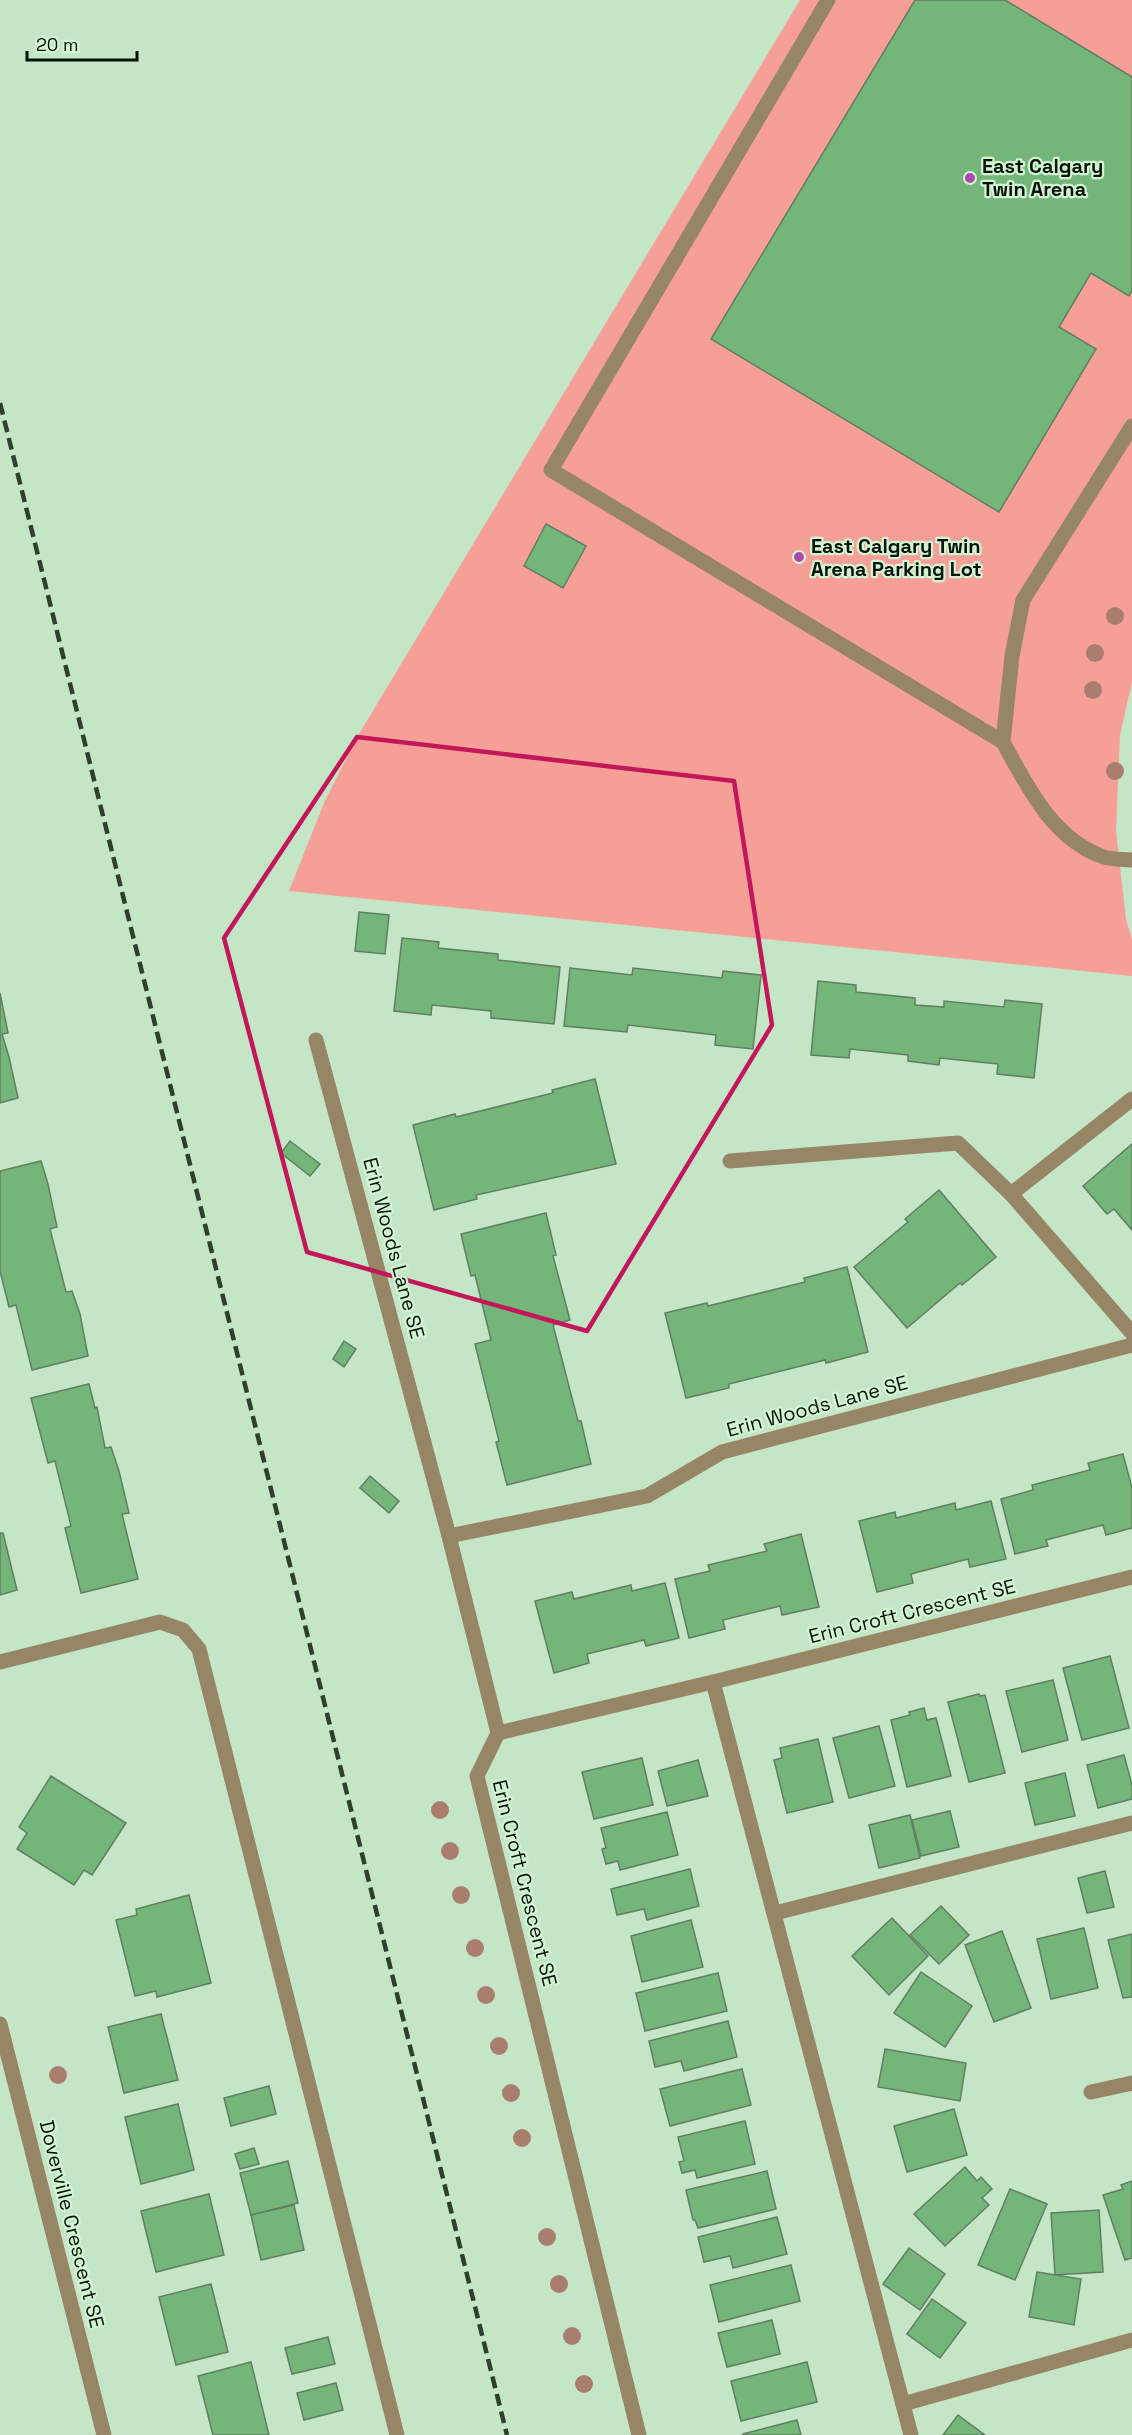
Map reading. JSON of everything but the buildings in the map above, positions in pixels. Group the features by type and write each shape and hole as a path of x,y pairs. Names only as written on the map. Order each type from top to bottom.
{"street":[{"path":"828,0 551,470 1003,741 1029,788 1051,820 1081,847 1107,858 1132,860"},
{"path":"1003,741 1012,656 1023,600 1132,426"},
{"name":"Erin Woods Lane SE","path":"316,1040 449,1536 498,1733"},
{"path":"1011,1194 1132,1099"},
{"path":"730,1161 958,1143 1011,1194 1132,1333"},
{"name":"Erin Woods Lane SE","path":"449,1536 647,1496 723,1452 1132,1345"},
{"name":"Erin Croft Crescent SE","path":"639,2435 477,1776 498,1733 713,1682 1132,1577"},
{"path":"0,1662 159,1622 183,1630 199,1649 396,2435"},
{"path":"713,1682 911,2435"},
{"path":"775,1913 1132,1823"},
{"name":"Doverville Crescent SE","path":"0,2024 104,2435"},
{"path":"1091,2092 1132,2083"},
{"path":"903,2404 1132,2340"}],"highlighted area":[{"path":"357,737 734,781 772,1025 587,1331 307,1252 224,938"}],"shaded area":[{"path":"800,0 1132,0 1132,682 1120,735 1116,831 1126,919 1132,940 1132,976 289,891 324,803 356,739"}],"railway":[{"path":"0,403 507,2435"}],"place":[{"name":"East Calgary Twin Arena","path":"970,178"},
{"name":"East Calgary Twin Arena Parking Lot","path":"799,557"}]}
